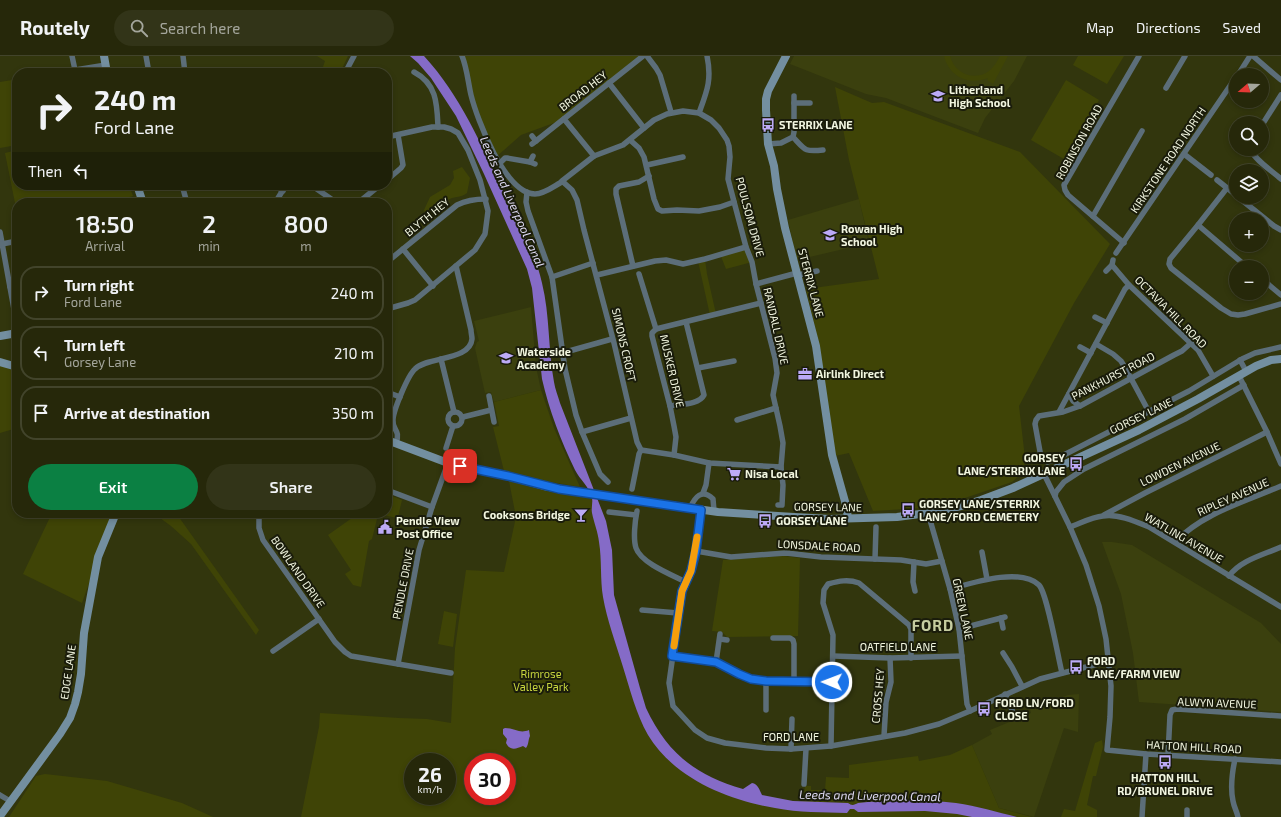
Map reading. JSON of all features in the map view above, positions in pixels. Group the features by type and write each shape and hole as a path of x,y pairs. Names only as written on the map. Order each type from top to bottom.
{"main road":[{"path":"104,56 106,68"},
{"name":"STERRIX LANE","path":"786,56 768,91 766,99 768,144 774,166 785,228 816,346 831,450 846,505 848,518"},
{"path":"0,336 12,334"},
{"name":"GORSEY LANE","path":"392,442 448,463 508,476 544,486 607,497 701,510 794,517 897,517 928,513 981,500 1014,488 1155,421 1198,399 1246,371 1271,360 1281,358"},
{"path":"0,362 12,366"},
{"name":"EDGE LANE","path":"0,816 70,718 78,692 84,633 98,557 114,518"}],"street":[{"path":"72,56 75,68"},
{"path":"146,56 148,68"},
{"path":"183,56 184,68"},
{"path":"348,68 354,56"},
{"path":"462,56 471,95 480,124 500,163 513,182 527,192 526,202 528,211 552,277 562,353 569,388 582,432 600,474 608,482"},
{"name":"BROAD HEY","path":"532,136 534,142 643,56"},
{"path":"647,56 660,75 671,112"},
{"path":"699,113 709,84 707,56"},
{"name":"ROBINSON ROAD","path":"1124,243 1068,195 1064,185 1139,56"},
{"path":"1166,88 1185,56"},
{"path":"1252,56 1281,80"},
{"name":"KIRKSTONE ROAD NORTH","path":"1243,68 1252,56"},
{"path":"414,72 423,77 435,98 438,127"},
{"path":"609,83 644,128"},
{"name":"KIRKSTONE ROAD NORTH","path":"1116,253 1229,88"},
{"path":"1268,116 1281,95"},
{"path":"793,137 794,96"},
{"path":"794,103 810,103"},
{"name":"POULSOM DRIVE","path":"527,192 535,194 562,182 594,156 618,148 657,118 671,112 684,111 699,113 715,123 727,140 730,156 728,179 746,247 752,262 756,284"},
{"path":"564,119 594,156"},
{"path":"392,136 432,127 444,127 458,133 468,150 480,180 488,211 485,234 475,250 412,302 392,308"},
{"path":"1092,216 1142,131"},
{"path":"392,176 402,168 403,165 398,135"},
{"path":"768,144 781,143 793,137"},
{"path":"793,137 805,150 822,150"},
{"path":"630,140 639,148 644,157 658,209 662,211 698,211 720,207 734,202"},
{"path":"1184,154 1211,175"},
{"path":"500,163 505,158 533,163 533,156"},
{"path":"1255,156 1281,179"},
{"path":"647,165 683,157"},
{"path":"633,266 616,189 619,186 639,182 649,176"},
{"path":"1217,180 1227,188 1170,259 1169,264 1171,268 1221,308 1231,314 1246,314 1281,304"},
{"name":"SIMONS CROFT","path":"562,182 572,190 577,200 597,275 637,442 641,450"},
{"path":"318,190 330,198"},
{"path":"364,198 374,190"},
{"path":"278,198 283,191"},
{"name":"BLYTH HEY","path":"392,258 457,205 468,200 486,199"},
{"path":"1247,204 1281,230"},
{"path":"1198,225 1240,260"},
{"path":"0,232 12,298"},
{"path":"2,244 12,242"},
{"path":"597,275 666,260 683,264 746,247"},
{"path":"403,249 433,286"},
{"name":"OCTAVIA HILL ROAD","path":"1106,271 1112,262 1129,285 1198,350 1213,376"},
{"path":"552,277 593,263"},
{"path":"396,443 398,435 393,424 393,418 408,378 414,369 424,363 464,352 469,347 472,338 456,266"},
{"path":"756,284 798,274 817,272"},
{"path":"639,274 656,329"},
{"name":"RANDALL DRIVE","path":"756,284 775,358 777,373 773,396 783,443 781,467 783,485 782,505"},
{"path":"1059,412 1125,289 1129,285"},
{"path":"1269,285 1281,295"},
{"name":"MUSKER DRIVE","path":"674,455 676,437 652,333 656,329 761,303"},
{"path":"1095,317 1107,323"},
{"path":"670,406 696,401 703,398 704,395 686,322"},
{"path":"562,353 612,339"},
{"name":"PANKHURST ROAD","path":"1044,461 1040,455 1035,422 1037,418 1043,415 1080,406 1182,351 1191,343"},
{"path":"1096,344 1117,358 1124,366 1149,412"},
{"path":"1080,347 1091,353"},
{"name":"GORSEY LANE","path":"1044,461 1049,462 1054,460 1149,412 1189,391 1240,360 1255,353 1281,347"},
{"path":"441,359 454,412"},
{"path":"1240,360 1246,371"},
{"path":"698,368 734,361"},
{"path":"1239,376 1281,464"},
{"path":"1055,496 1056,492 1064,482 1084,469 1185,419 1244,385"},
{"path":"392,394 400,397"},
{"path":"1069,394 1073,401 1080,406"},
{"path":"489,396 494,422"},
{"path":"737,420 776,408"},
{"path":"463,417 491,410"},
{"path":"454,412 458,412 463,417"},
{"path":"453,426 448,418 450,414 454,412"},
{"path":"453,426 457,426 461,423 463,417"},
{"path":"582,432 631,418"},
{"path":"446,448 453,426"},
{"name":"LOWDEN AVENUE","path":"1103,516 1145,493 1267,432"},
{"path":"632,489 641,450 674,455 709,463 781,467"},
{"name":"PENDLE DRIVE","path":"398,664 419,550 432,506 448,463"},
{"path":"703,494 706,485 709,463"},
{"path":"1044,474 1070,527 1086,565 1099,606 1109,661"},
{"name":"RIPLEY AVENUE","path":"1175,542 1189,529 1214,514 1281,486"},
{"path":"392,492 432,506"},
{"path":"690,508 700,494 707,494 713,499 714,511"},
{"name":"FORD LANE","path":"701,510 696,551 691,571 682,591 669,683 672,706 695,730 708,738 725,743 766,748 806,749 905,733 939,724 1040,679 1109,661"},
{"path":"609,512 636,513 635,542 636,549 640,557 686,582"},
{"name":"GREEN LANE","path":"928,513 950,589 959,629 970,711"},
{"name":"WATLING AVENUE","path":"1070,527 1103,516 1112,516 1134,521 1149,527 1175,542 1281,607"},
{"name":"BOWLAND DRIVE","path":"259,518 259,528 264,540 335,642 347,654 351,656 451,673"},
{"path":"875,559 876,527"},
{"path":"1229,576 1234,569 1241,564 1281,547"},
{"name":"LONSDALE ROAD","path":"696,551 731,557 756,556 780,552 822,557 875,559 926,564 942,561"},
{"path":"982,552 987,579"},
{"path":"914,562 913,582 915,591"},
{"path":"950,589 987,579 1020,577 1029,579 1040,586 1045,598 1062,673"},
{"path":"832,746 833,635 823,603 824,590 828,584 841,581 853,581 870,590 909,625 911,629 912,658"},
{"path":"642,610 678,613"},
{"path":"959,629 1003,618 1004,628"},
{"name":"BOWLAND DRIVE","path":"273,651 319,619"},
{"path":"716,662 720,636 727,640"},
{"path":"773,638 790,638 793,640 794,681"},
{"path":"1003,653 1012,666 1022,686"},
{"path":"672,656 716,662 751,679 766,681 832,682"},
{"name":"OATFIELD LANE","path":"833,656 912,658 962,656"},
{"name":"CROSS HEY","path":"884,736 886,702 891,682 890,658"},
{"name":"HATTON HILL ROAD","path":"1109,661 1111,686 1107,750 1146,754 1281,762"},
{"path":"766,681 766,710"},
{"path":"1005,694 1016,719"},
{"name":"ALWYN AVENUE","path":"1168,755 1170,715 1172,710 1176,709 1281,716"},
{"path":"791,749 792,719"},
{"path":"804,784 806,749"},
{"path":"1142,817 1146,754"},
{"path":"1235,759 1231,789 1233,803 1238,817"},
{"path":"0,795 10,801"},
{"path":"1187,810 1187,817"}],"shaded area":[{"path":"410,56 424,56 437,71 459,103 469,120 526,236 535,259 545,295 555,387 606,521 612,550 614,595 646,708 663,738 673,750 697,769 711,777 743,789 752,783 756,784 762,795 793,801 848,803 852,805 858,803 894,800 919,800 956,803 1017,817 972,817 925,811 858,812 854,809 850,809 847,813 811,812 775,808 739,799 703,785 687,775 659,750 648,735 637,710 607,614 602,590 600,556 592,511 592,498 589,490 577,474 565,448 545,391 542,379 532,288 527,269 456,116 431,78"},
{"name":"Litherland High School","path":"794,56 1027,56 1014,81 985,118 978,133 886,98 866,94 790,64"},
{"name":"Rowan High School","path":"859,199 869,243 797,260 788,220"},
{"name":"Waterside Academy","path":"531,307 536,367 541,390 494,402 491,392 485,393 475,348 477,342 479,341 474,321"},
{"path":"1102,542 1132,545 1261,623 1281,644 1281,712 1139,702 1133,653 1121,594"},
{"path":"1079,694 1078,732 1064,728 1034,817 999,808 972,745 992,734 990,730 1031,713 1030,709 1068,695"},
{"path":"505,728 520,731 529,730 530,736 526,748 523,746 516,748 509,747 506,743 507,739 503,734 503,729"}],"green space":[{"path":"317,56 348,56 342,68 323,68 325,61"},
{"path":"462,56 643,56 562,120 521,135 496,157 480,124"},
{"path":"944,56 950,56 952,62 960,71 971,76 977,76 989,71 1000,56 1008,56 993,84 987,80 988,78 973,81 960,78 950,69"},
{"path":"1078,56 1124,56 1107,84 1073,65"},
{"path":"12,80 12,146 0,148 0,82"},
{"path":"1066,80 1099,100 1064,159 1031,140"},
{"path":"835,87 872,103 884,102 1020,152 1110,244 1074,303 1019,406 1025,458 1024,468 1019,476 1012,482 962,499 923,508 873,511 849,453 835,456 818,339 806,289 879,279 849,160"},
{"path":"12,151 12,188 5,153"},
{"path":"462,167 470,178 467,193 446,201 428,219 424,210 430,197 450,185 454,178 453,171"},
{"path":"12,190 131,190 133,196 126,198 14,198"},
{"path":"746,247 752,262 726,269 720,254"},
{"path":"705,259 716,314 710,315 698,261"},
{"path":"0,365 12,370 12,429 0,433"},
{"path":"541,390 554,428 580,487 550,482 504,471 493,427 499,426 494,402"},
{"name":"Rimrose Valley Park","path":"508,476 595,500 607,581 651,730 700,777 794,806 895,805 993,817 301,817 319,727 320,713 427,719 451,723 455,648 466,570 504,572 516,517"},
{"path":"392,496 402,500 397,518 392,517"},
{"path":"50,518 112,518 82,603 23,574"},
{"path":"160,518 180,518 259,630 256,635 191,544"},
{"path":"352,518 377,518 372,539 369,541 361,587 353,585 345,574 351,570 328,535"},
{"path":"783,556 800,558 798,636 727,637 722,632 712,631 723,560"},
{"path":"444,611 457,614 453,647 438,644"},
{"path":"1102,740 1103,747 1096,776 1093,776 1087,805 1097,810 1097,817 1061,817 1064,809 1075,811 1095,743"},
{"path":"972,745 999,808 1032,817 1017,817 972,806 937,801 894,800 858,803 853,805 848,803 801,802 802,798 827,799 804,797 805,786 811,786 811,790 825,790 826,777 849,778 849,765 918,756 919,761 950,755"},
{"path":"45,774 107,781 182,803 213,817 9,817 36,776"}],"slow traffic":[{"path":"674,646 682,591 691,571 696,551 697,537"}],"place":[{"name":"Litherland High School","path":"938,96"},
{"name":"STERRIX LANE","path":"768,125"},
{"name":"Rowan High School","path":"830,235"},
{"name":"Waterside Academy","path":"506,358"},
{"name":"Airlink Direct","path":"805,374"},
{"name":"GORSEY LANE/STERRIX LANE","path":"1076,464"},
{"name":"Nisa Local","path":"734,474"},
{"name":"GORSEY LANE/STERRIX LANE/FORD CEMETERY","path":"908,510"},
{"name":"Cooksons Bridge","path":"581,515"},
{"name":"GORSEY LANE","path":"765,521"},
{"name":"Pendle View Post Office","path":"385,527"},
{"name":"FORD LANE/FARM VIEW","path":"1076,667"},
{"name":"FORD LN/FORD CLOSE","path":"984,709"},
{"name":"HATTON HILL RD/BRUNEL DRIVE","path":"1165,762"}],"district":[{"name":"FORD","path":"933,626"}],"route":[{"path":"460,466 559,489 701,510 696,551 691,571 682,591 672,656 716,662 751,679 766,681 832,682"}],"water label":[{"name":"Leeds and Liverpool Canal","path":"512,202"},
{"name":"Leeds and Liverpool Canal","path":"870,796"}]}
